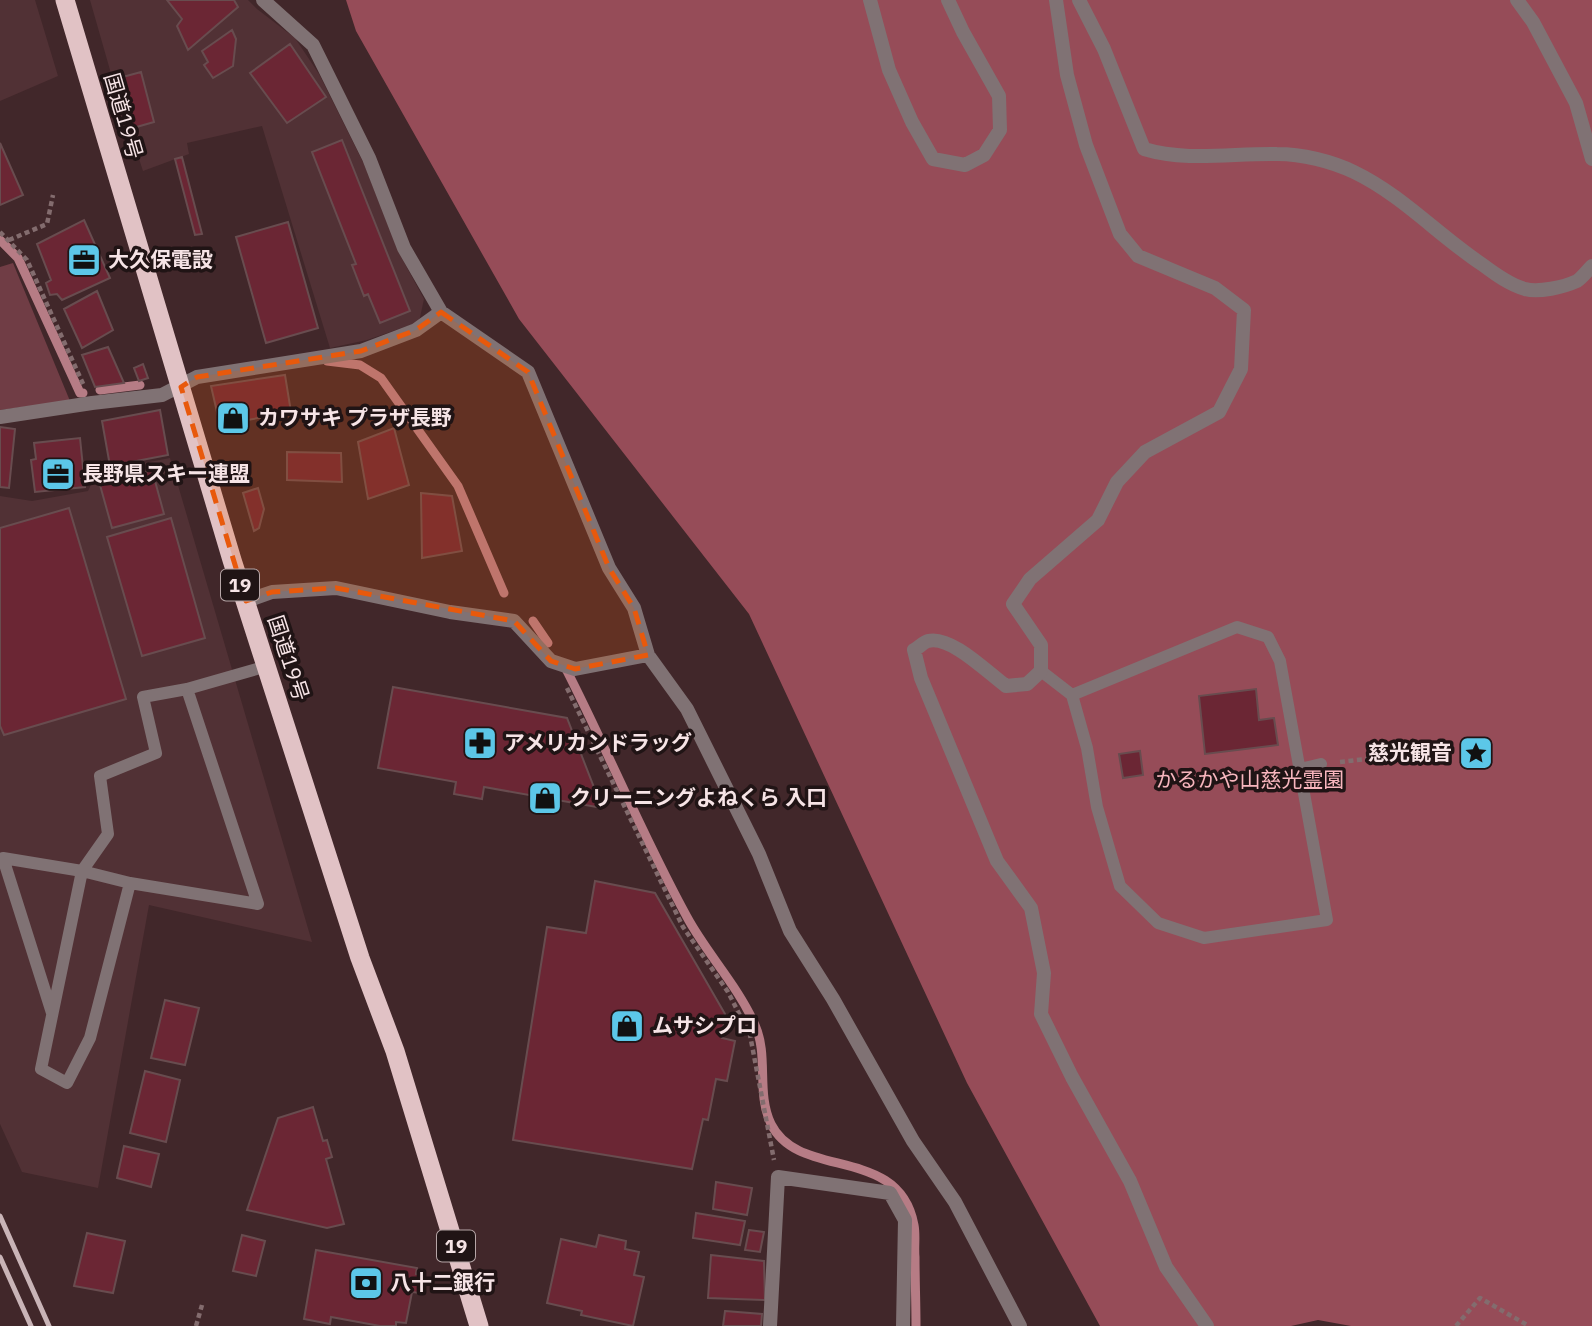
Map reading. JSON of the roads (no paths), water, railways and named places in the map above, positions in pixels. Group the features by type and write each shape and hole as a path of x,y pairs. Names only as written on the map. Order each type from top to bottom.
{"highway":[{"name":"国道19号","path":"65,0 246,601 360,958 395,1051 480,1326"}],"street":[{"path":"263,0 313,45 369,158 404,248 441,312 528,372 609,568 634,608 648,655 687,709 759,854 790,931 833,999 913,1141 956,1202 1020,1326"},
{"path":"870,0 889,70 912,122 933,159 965,165 984,155 1000,130 999,96 948,0"},
{"path":"1056,0 1068,75 1086,145 1120,234 1138,256 1215,288 1244,310 1241,369 1219,412 1145,452 1117,482 1098,520 1030,579 1013,604 1041,645 1041,671 1027,684 1006,685 966,654 944,641 929,641 914,650 921,678 997,862 1031,908 1044,973 1041,1014 1072,1077 1130,1181 1166,1267 1207,1326"},
{"path":"1079,0 1104,49 1144,149 1164,155 1185,156 1279,153 1326,162 1394,196 1456,247 1526,290 1550,288 1579,280 1592,266"},
{"path":"1517,0 1533,22 1576,103 1592,159"},
{"path":"0,417 162,395 197,377 361,351 416,330 441,312"},
{"path":"246,601 272,592 336,588 450,612 514,621 551,661 575,669 648,655"},
{"path":"770,1326 778,1177 890,1193 905,1220 903,1326"}],"lane":[{"path":"1041,671 1072,695 1087,748 1097,807 1120,886 1158,923 1204,938 1327,920 1280,661 1268,637 1237,627 1072,695"},
{"path":"130,883 90,1038 67,1083 41,1069 82,871 108,834 100,776 156,753 143,698 187,689 267,666"},
{"path":"52,1013 3,858 258,904 187,689"},
{"path":"1300,769 1321,764"}],"waterway":[{"path":"0,240 18,258 80,393 83,393"},
{"path":"327,361 360,365 381,378 458,486 504,593"},
{"path":"100,390 140,385"},
{"path":"533,621 548,643"},
{"path":"566,669 671,887 695,931 740,997 755,1025 761,1049 764,1100 771,1124 785,1141 803,1152 870,1172 889,1183 905,1200 915,1229 916,1326"}],"railway":[{"path":"0,1216 49,1326"},
{"path":"0,1257 31,1326"}],"place":[{"name":"大久保電設","path":"84,260"},
{"name":"カワサキ プラザ長野","path":"233,418"},
{"name":"長野県スキー連盟","path":"58,474"},
{"name":"アメリカンドラッグ","path":"480,743"},
{"name":"慈光観音","path":"1476,753"},
{"name":"クリーニングよねくら 入口","path":"545,798"},
{"name":"ムサシプロ","path":"627,1026"},
{"name":"八十二銀行","path":"366,1283"}],"park label":[{"name":"かるかや山慈光霊園","path":"1250,780"}]}
